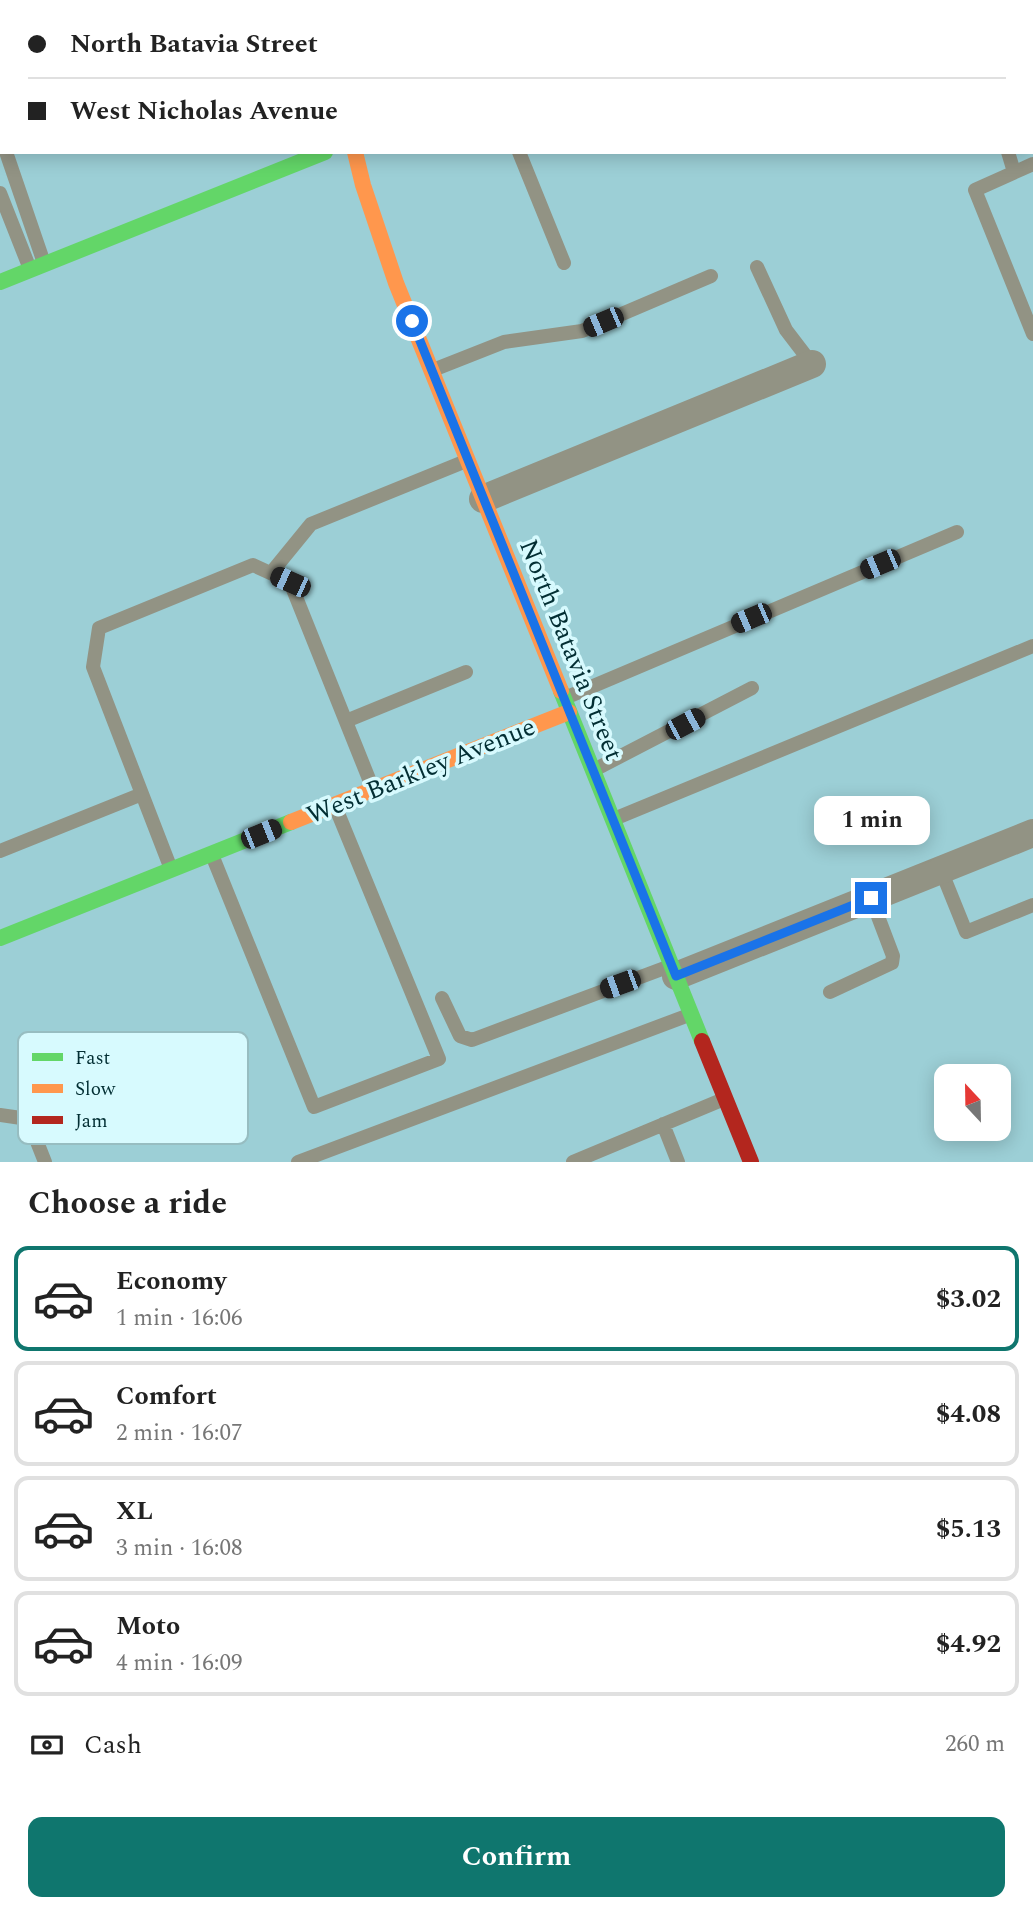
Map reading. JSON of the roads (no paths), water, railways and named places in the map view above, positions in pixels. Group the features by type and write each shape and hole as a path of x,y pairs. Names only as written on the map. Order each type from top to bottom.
{"street":[{"path":"0,282 320,154"},
{"name":"North Batavia Street","path":"356,154 379,235 431,370 726,1098 745,1160"},
{"path":"484,499 812,365"},
{"name":"West Barkley Avenue","path":"0,938 335,805 567,705"},
{"path":"674,970 871,898 1033,833"}],"lane":[{"path":"7,154 38,267"},
{"path":"520,154 564,263"},
{"path":"1009,154 1014,172"},
{"path":"1033,164 975,190 1033,334"},
{"path":"0,193 3,210 38,267"},
{"path":"757,267 786,330 812,365"},
{"path":"431,370 504,342 582,331 711,276"},
{"path":"271,573 311,524 468,460"},
{"path":"567,705 957,531"},
{"path":"171,870 93,667 99,628 253,565 290,582 373,789"},
{"path":"613,819 1033,646"},
{"path":"346,721 466,672"},
{"path":"593,771 752,688"},
{"path":"0,851 142,794"},
{"path":"211,854 314,1107 439,1059 335,805"},
{"path":"941,870 966,932 1033,905"},
{"path":"830,992 892,963 893,956 871,898"},
{"path":"442,998 460,1036 472,1040 674,970"},
{"path":"298,1162 334,1155 691,1014"},
{"path":"573,1162 726,1098"},
{"path":"0,1115 18,1118"},
{"path":"663,1124 678,1162"},
{"path":"38,1144 45,1162"}]}
